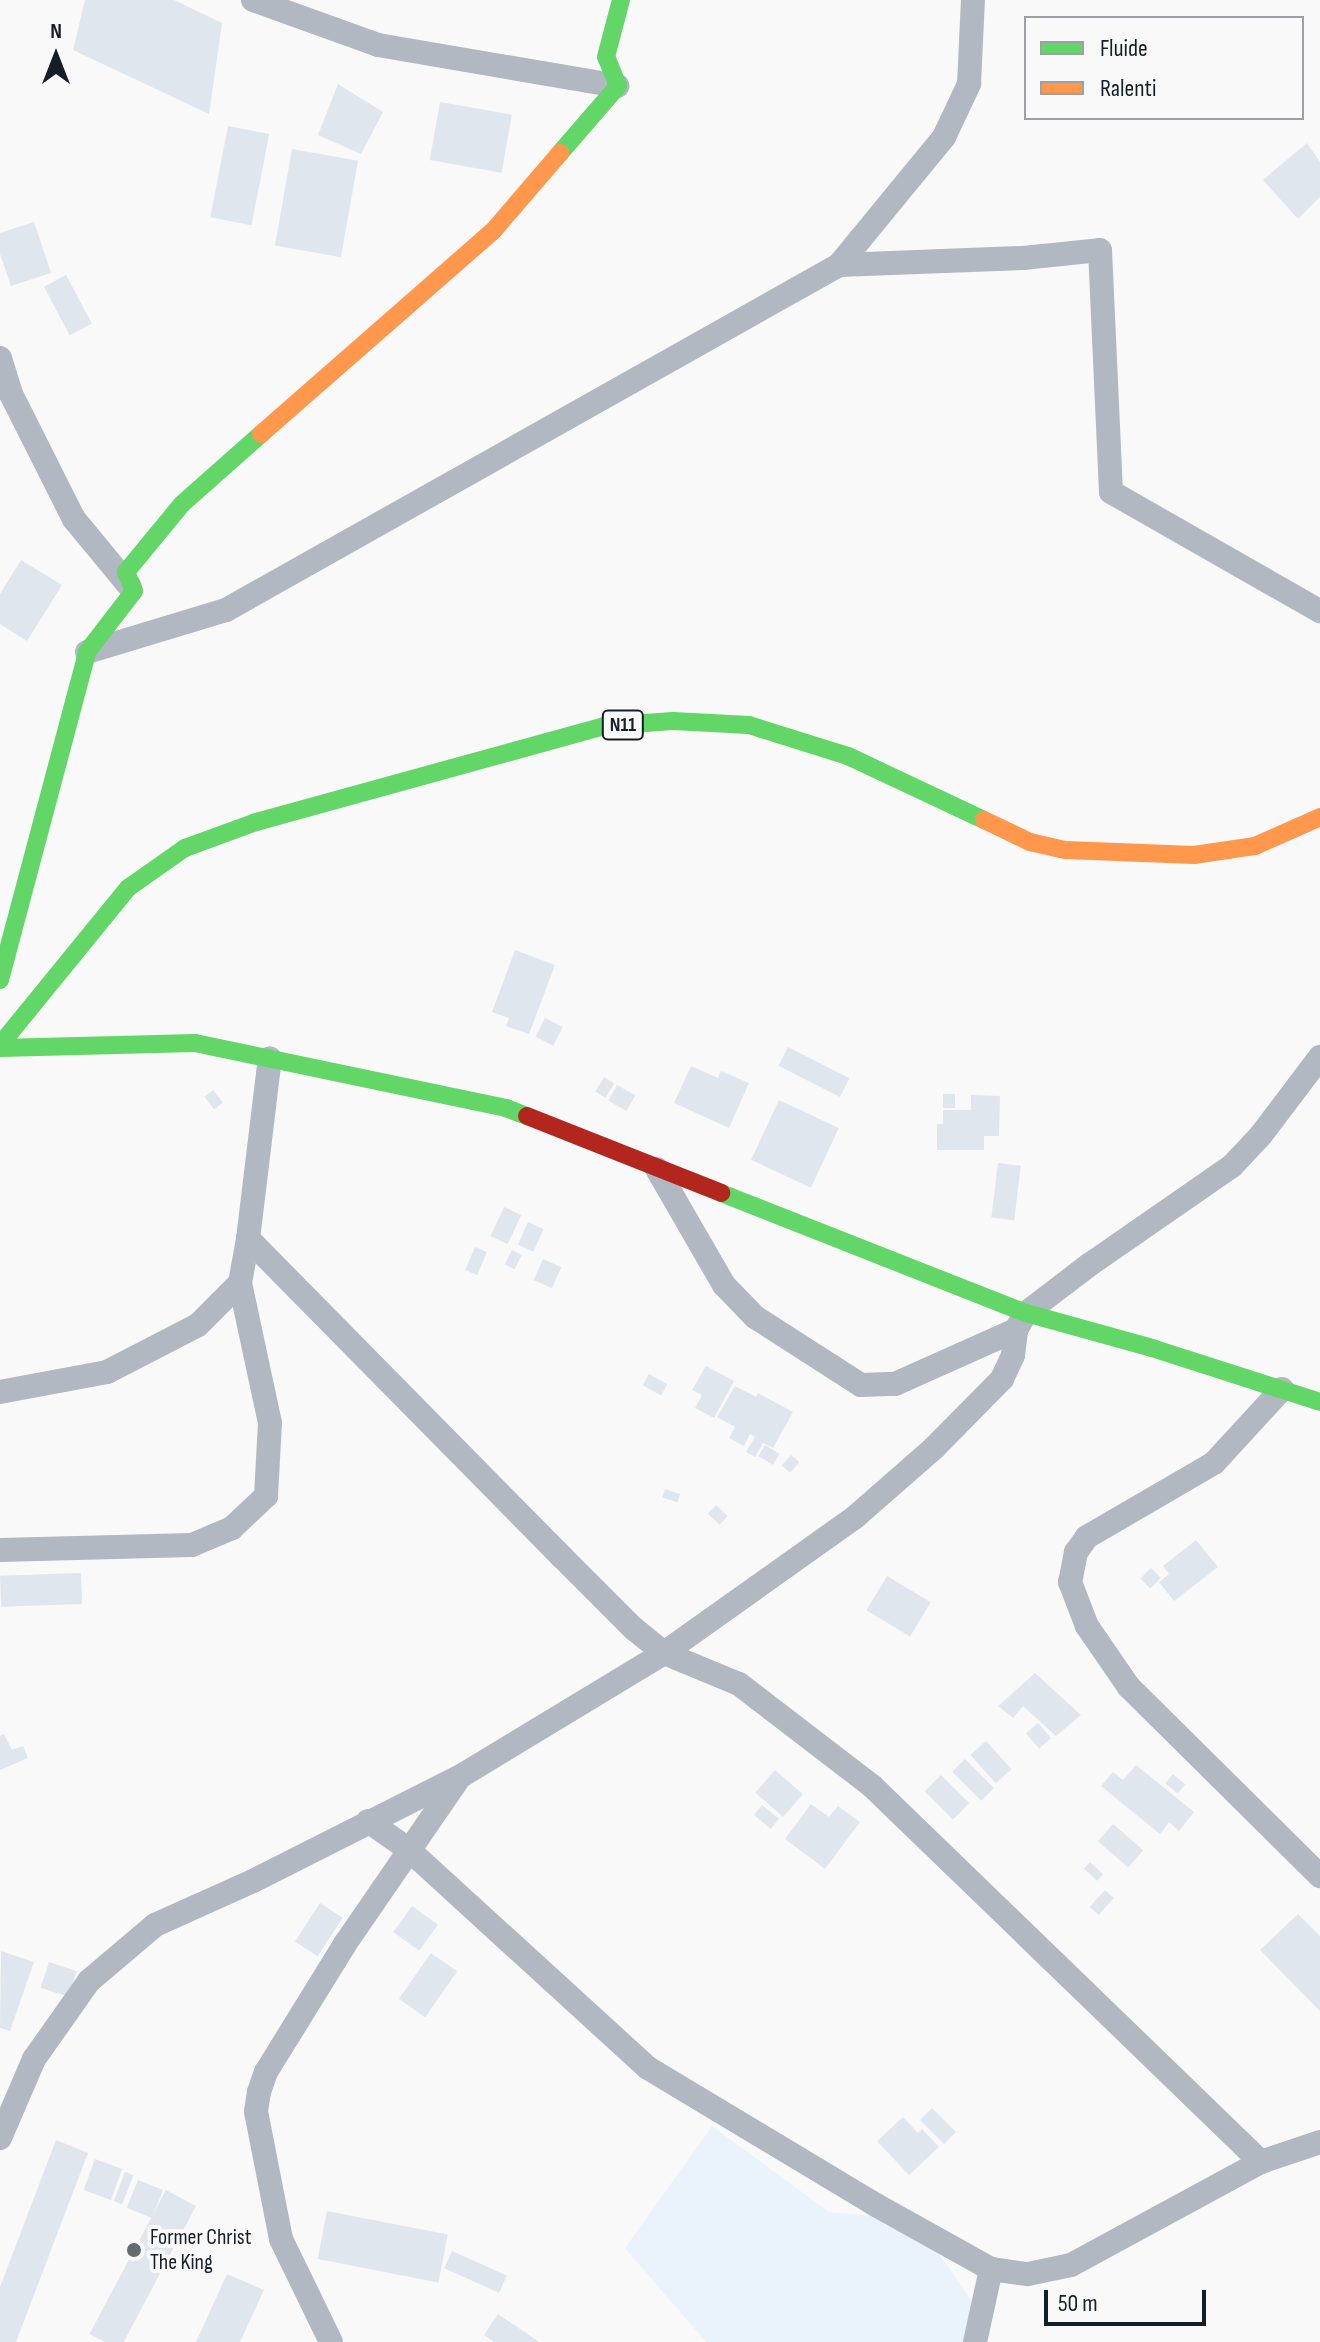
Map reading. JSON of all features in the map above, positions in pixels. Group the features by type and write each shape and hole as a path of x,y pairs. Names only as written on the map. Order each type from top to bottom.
{"main road":[{"path":"0,980 87,652 134,591 126,572 182,504 493,231 618,86 606,57 621,0"},
{"name":"N11","path":"0,1046 128,888 185,848 256,822 604,726 673,721 749,725 848,756 1030,842 1066,850 1194,855 1255,846 1320,817"},
{"path":"0,1046 195,1043 506,1108 1021,1322 1282,1389 1320,1402"}],"street":[{"path":"253,0 378,45 618,86"},
{"path":"87,652 226,610 839,265 944,137 969,84 973,0"},
{"path":"839,265 1023,258 1100,250 1111,492 1320,611"},
{"path":"0,358 11,394 74,519 134,591"},
{"path":"657,1169 724,1285 755,1317 861,1385 895,1384 1021,1322 1089,1265 1232,1166 1261,1135 1320,1057"},
{"path":"0,1550 192,1545 232,1528 266,1496 270,1423 240,1283 270,1058"},
{"path":"248,1239 634,1629 664,1653 739,1684 872,1786 1261,2162"},
{"path":"0,1392 107,1372 198,1325 240,1283"},
{"path":"0,2138 34,2059 89,1981 155,1925 253,1881 461,1776 664,1653 854,1518 934,1448 1002,1379 1013,1355 1021,1322"},
{"path":"1282,1389 1214,1463 1087,1537 1076,1552 1070,1582 1087,1626 1129,1687 1320,1876"},
{"path":"331,2342 281,2239 256,2111 266,2072 408,1849 461,1776"},
{"path":"368,1821 408,1849 648,2068 876,2205 991,2269 1028,2274 1071,2265 1261,2162 1320,2142"},
{"path":"975,2342 991,2269"}],"shaded area":[{"path":"712,2126 829,2212 916,2220 977,2309 964,2342 706,2342 625,2248"}],"building":[{"path":"85,0 174,0 222,23 209,114 73,50"},
{"path":"338,84 383,112 361,154 318,135"},
{"path":"440,102 512,115 502,173 430,160"},
{"path":"228,126 269,134 251,225 210,217"},
{"path":"1307,143 1320,162 1320,197 1298,219 1263,180"},
{"path":"292,149 358,161 341,257 275,246"},
{"path":"34,222 51,273 11,286 0,254 0,233"},
{"path":"66,275 92,324 70,335 44,287"},
{"path":"21,560 62,585 27,641 0,624 0,594"},
{"path":"515,950 555,965 529,1034 506,1026 509,1018 492,1012"},
{"path":"545,1018 563,1027 553,1046 535,1037"},
{"path":"788,1047 849,1078 840,1097 778,1066"},
{"path":"691,1066 718,1078 721,1071 749,1083 729,1128 674,1103"},
{"path":"604,1077 614,1083 606,1098 595,1092"},
{"path":"617,1085 635,1095 627,1111 608,1101"},
{"path":"213,1090 223,1103 214,1109 204,1097"},
{"path":"943,1094 955,1094 955,1108 943,1108"},
{"path":"971,1095 1000,1096 999,1136 984,1136 984,1150 937,1150 937,1124 943,1124 943,1110 971,1110"},
{"path":"779,1100 839,1128 811,1188 751,1160"},
{"path":"998,1163 1021,1166 1014,1220 991,1218"},
{"path":"504,1207 521,1215 508,1244 490,1236"},
{"path":"528,1222 544,1229 533,1252 518,1245"},
{"path":"475,1247 487,1252 477,1275 465,1270"},
{"path":"512,1250 522,1255 515,1269 505,1264"},
{"path":"543,1259 561,1267 552,1288 534,1280"},
{"path":"706,1366 734,1381 714,1418 695,1408 702,1395 692,1390"},
{"path":"649,1374 667,1384 661,1396 643,1385"},
{"path":"735,1386 756,1397 758,1393 793,1412 773,1448 763,1443 755,1457 746,1452 755,1437 750,1434 744,1446 729,1438 735,1427 717,1417"},
{"path":"765,1445 780,1454 773,1465 758,1456"},
{"path":"791,1455 799,1462 790,1473 782,1466"},
{"path":"665,1489 680,1494 677,1503 662,1498"},
{"path":"716,1505 728,1516 720,1525 708,1514"},
{"path":"1196,1540 1218,1567 1174,1601 1159,1582 1169,1574 1163,1566"},
{"path":"1151,1568 1161,1578 1150,1589 1140,1579"},
{"path":"81,1573 82,1604 1,1607 0,1576"},
{"path":"887,1576 931,1602 910,1637 866,1610"},
{"path":"1035,1673 1081,1715 1056,1736 1023,1706 1013,1718 998,1706"},
{"path":"1038,1723 1051,1738 1039,1749 1026,1733"},
{"path":"4,1734 12,1750 23,1746 28,1758 0,1770 0,1736"},
{"path":"986,1741 1011,1769 996,1783 970,1755"},
{"path":"965,1759 994,1788 981,1801 952,1772"},
{"path":"1136,1765 1194,1812 1179,1831 1169,1822 1160,1834 1101,1786 1113,1772 1123,1780"},
{"path":"775,1770 803,1794 783,1817 755,1793"},
{"path":"1173,1774 1185,1784 1178,1793 1165,1783"},
{"path":"941,1775 969,1803 953,1820 925,1791"},
{"path":"811,1804 829,1817 838,1806 860,1822 825,1869 785,1839"},
{"path":"762,1805 779,1819 771,1829 754,1815"},
{"path":"1113,1824 1143,1850 1128,1868 1098,1841"},
{"path":"1090,1862 1103,1874 1097,1881 1084,1869"},
{"path":"1105,1890 1114,1898 1099,1915 1090,1907"},
{"path":"320,1903 343,1918 318,1956 295,1942"},
{"path":"412,1906 438,1925 419,1951 393,1932"},
{"path":"1298,1914 1320,1936 1320,2011 1260,1950"},
{"path":"1,1951 34,1962 10,2031 0,2028"},
{"path":"431,1953 457,1971 425,2017 399,1999"},
{"path":"49,1962 77,1971 68,1997 41,1988"},
{"path":"932,2108 956,2132 944,2144 920,2120"},
{"path":"903,2117 918,2133 922,2129 939,2147 909,2175 877,2141"},
{"path":"56,2140 88,2153 16,2342 0,2342 0,2287"},
{"path":"95,2159 122,2169 111,2200 84,2190"},
{"path":"125,2172 133,2175 122,2204 114,2201"},
{"path":"138,2180 163,2190 152,2218 127,2208"},
{"path":"166,2190 196,2206 124,2342 105,2342 89,2334"},
{"path":"327,2211 448,2234 438,2283 318,2259"},
{"path":"452,2251 507,2275 499,2293 444,2268"},
{"path":"227,2274 264,2290 240,2342 196,2342"},
{"path":"498,2314 539,2342 494,2342 484,2335"}],"traffic: fast":[{"path":"560,153 618,86 606,57 621,0"},
{"path":"0,980 87,652 134,591 126,572 182,504 261,434"},
{"path":"0,1045 128,888 185,848 256,822 604,726 673,721 749,725 848,756 984,820"},
{"path":"0,1048 195,1043 506,1108 527,1116"},
{"path":"721,1193 1026,1313 1152,1348 1320,1402"}],"traffic: slow":[{"path":"261,434 493,231 560,153"},
{"path":"984,820 1030,842 1066,850 1194,855 1255,846 1320,817"}],"traffic: jam":[{"path":"527,1116 721,1193"}],"place":[{"name":"Former Christ The King","path":"134,2250"}]}
